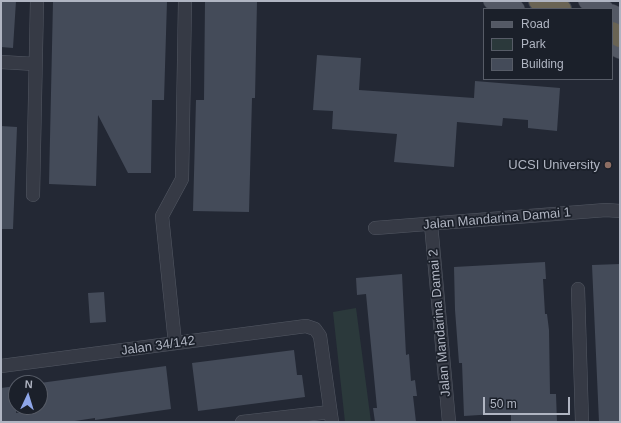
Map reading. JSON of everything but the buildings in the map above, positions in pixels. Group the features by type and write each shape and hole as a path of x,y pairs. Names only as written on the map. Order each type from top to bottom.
{"highway":[{"path":"529,1 547,8"},
{"path":"539,1 558,8"}],"main road":[{"path":"492,1 513,8"},
{"path":"587,1 603,8"}],"street":[{"path":"33,195 37,1"},
{"path":"175,344 162,216 182,179 185,1"},
{"path":"1,62 35,64"},
{"name":"Jalan Mandarina Damai 1","path":"375,228 606,210 620,211"},
{"name":"Jalan Mandarina Damai 2","path":"431,224 449,422"},
{"path":"578,289 582,422"},
{"name":"Jalan 34/142","path":"1,366 306,326 315,329 320,336 331,417"},
{"path":"242,422 331,417"}],"green space":[{"path":"356,308 371,422 345,422 333,312"}],"place":[{"name":"UCSI University","path":"608,165"}]}
